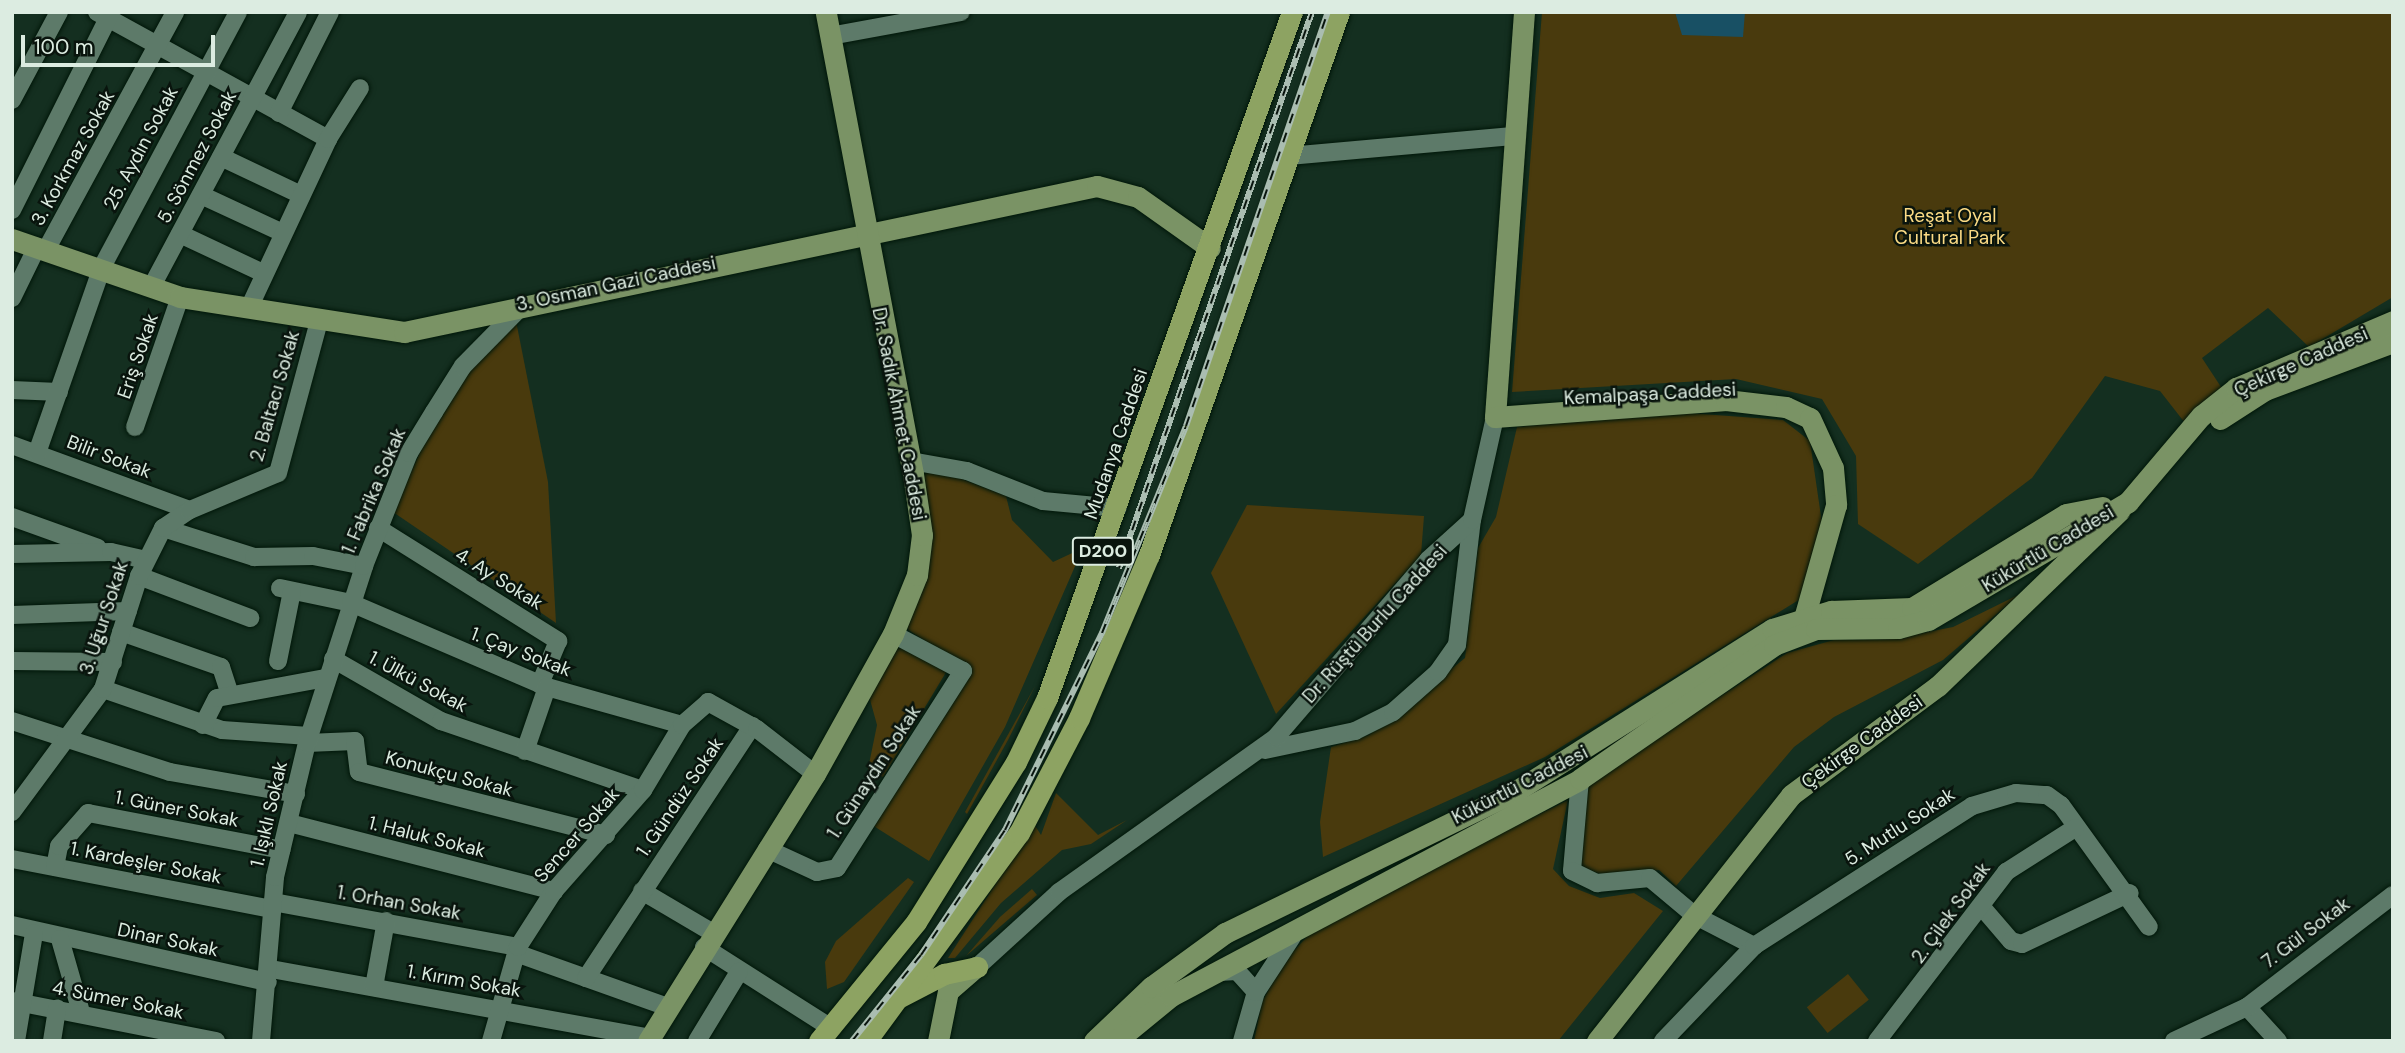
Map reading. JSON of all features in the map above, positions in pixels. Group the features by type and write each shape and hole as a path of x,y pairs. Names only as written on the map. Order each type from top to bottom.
{"highway":[{"name":"Mudanya Caddesi","path":"825,1035 916,922 1016,762 1077,625 1292,12"},
{"name":"D200","path":"866,1041 1018,833 1079,718 1150,555 1339,12"},
{"path":"895,1000 944,974 977,967"}],"main road":[{"name":"Dr. Sadık Ahmet Caddesi","path":"649,1040 815,774 893,634 917,575 922,535 911,461 864,230 826,12"},
{"path":"1496,410 1512,136 1524,12"},
{"name":"3. Osman Gazi Caddesi","path":"12,239 153,284 180,297 319,321 404,332 525,303 864,230 1097,186 1138,197 1210,248"},
{"name":"Çekirge Caddesi","path":"2128,502 2201,416 2235,388 2393,321"},
{"name":"Çekirge Caddesi","path":"1597,1041 1687,910 1791,795 1938,686 2128,502 2240,403 2393,342"},
{"name":"Kemalpaşa Caddesi","path":"1496,410 1730,386 1806,401 1836,436 1848,481 1849,508 1831,611"},
{"name":"Kemalpaşa Caddesi","path":"1496,410 1726,400 1786,407 1810,418 1833,468 1836,505 1808,615 1795,636"},
{"name":"Kükürtlü Caddesi","path":"1094,1041 1151,987 1225,933 1516,791 1772,629 1808,615 1831,611 1912,608 2066,514 2128,502"},
{"name":"Kükürtlü Caddesi","path":"1116,1041 1171,996 1219,972 1315,916 1580,779 1795,636 1847,627 1898,628 1928,620 2128,502"},
{"path":"1831,611 1847,627"},
{"path":"938,1041 947,991 977,967"}],"street":[{"path":"12,100 59,12"},
{"name":"3. Korkmaz Sokak","path":"12,298 175,12"},
{"name":"25. Aydın Sokak","path":"37,453 102,268 238,12"},
{"name":"5. Sönmez Sokak","path":"153,284 298,12"},
{"path":"279,113 330,12"},
{"path":"830,36 961,12"},
{"path":"12,209 105,14 205,73 328,139"},
{"path":"249,308 263,273 328,139 360,88"},
{"path":"1289,156 1512,136"},
{"path":"221,157 301,195"},
{"path":"201,195 283,233"},
{"path":"180,234 263,273"},
{"name":"Eriş Sokak","path":"135,427 180,297"},
{"name":"1. Fabrika Sokak","path":"351,604 409,453 463,366 525,303"},
{"name":"2. Baltacı Sokak","path":"190,510 278,473 319,321"},
{"path":"12,390 59,392"},
{"path":"1265,750 1355,730 1393,712 1438,672 1457,645 1472,520 1496,410"},
{"name":"Bilir Sokak","path":"12,445 190,510"},
{"path":"911,461 967,471 1043,501 1118,508"},
{"name":"3. Uğur Sokak","path":"15,802 103,689 142,568 163,528 190,510"},
{"path":"12,517 111,552 250,618"},
{"name":"Dr. Rüştü Burlu Caddesi","path":"977,967 1059,892 1265,750 1428,560 1472,520"},
{"path":"163,528 254,557 313,556 364,566"},
{"name":"4. Ay Sokak","path":"378,528 558,641 543,686"},
{"path":"12,554 111,552"},
{"name":"1. Çay Sokak","path":"278,661 286,590 351,604 543,686 682,725"},
{"name":"1. Işıklı Sokak","path":"261,1041 270,976 272,906 282,850 308,739 351,604"},
{"path":"12,615 128,611"},
{"path":"121,632 221,667 230,695"},
{"name":"1. Günaydın Sokak","path":"767,849 817,872 837,869 963,671 893,634"},
{"name":"1. Ülkü Sokak","path":"333,659 427,714 525,751 643,790"},
{"path":"12,661 113,662"},
{"path":"203,726 217,698 326,678"},
{"path":"525,751 543,686"},
{"path":"103,689 203,726 308,739"},
{"name":"Sencer Sokak","path":"491,1041 517,950 554,891 643,790 682,725 708,702 752,726"},
{"path":"12,721 170,772 296,794"},
{"path":"752,726 815,774"},
{"name":"1. Gündüz Sokak","path":"586,978 752,726"},
{"name":"Konukçu Sokak","path":"308,739 355,741 359,772 606,835"},
{"path":"1580,779 1572,872 1597,883 1650,878 1687,910 1754,946"},
{"name":"5. Mutlu Sokak","path":"1663,1041 1754,946 1972,806 2016,793 2047,795 2130,893 2150,927"},
{"name":"1. Güner Sokak","path":"55,867 59,846 88,814 282,850"},
{"name":"1. Haluk Sokak","path":"289,823 554,891"},
{"name":"2. Çilek Sokak","path":"1877,1041 2006,872 2075,828"},
{"name":"1. Kardeşler Sokak","path":"12,859 272,906"},
{"path":"642,891 709,940 739,972 825,1035"},
{"path":"1981,906 2011,941 2022,944 2130,893"},
{"name":"7. Gül Sokak","path":"2174,1041 2247,1006 2393,895"},
{"name":"1. Orhan Sokak","path":"272,906 386,921 517,950 668,1007"},
{"path":"1244,1033 1256,992 1279,948 1315,916"},
{"path":"374,987 386,921"},
{"name":"Dinar Sokak","path":"12,925 60,939 270,976"},
{"path":"16,1041 17,1002 34,933"},
{"path":"60,939 81,1012"},
{"path":"1219,972 1237,971 1256,992"},
{"path":"697,1041 739,972"},
{"name":"1. Kırım Sokak","path":"270,976 374,987 499,1008 649,1040"},
{"name":"4. Sümer Sokak","path":"17,1002 81,1012 216,1041"},
{"path":"2247,1006 2278,1041"},
{"path":"52,1041 57,1008"}],"green space":[{"name":"Reşat Oyal Cultural Park","path":"1542,12 2393,12 2393,297 2309,347 2268,308 2202,358 2223,390 2185,423 2160,391 2105,376 2032,478 1918,564 1858,524 1856,456 1822,399 1736,379 1512,392"},
{"path":"515,316 548,482 556,623 393,512 442,404"},
{"path":"1675,412 1783,420 1810,441 1822,523 1802,598 1545,757 1323,857 1320,822 1331,747 1369,735 1465,658 1478,548 1496,517 1517,427"},
{"path":"933,468 1006,496 1012,520 1053,562 1083,548 1005,727 929,861 872,825 959,682 953,659 907,629 921,593 916,472"},
{"path":"1247,505 1424,516 1421,555 1276,714 1211,573"},
{"path":"2020,594 1943,660 1834,717 1794,747 1676,886 1659,870 1605,876 1578,865 1586,784 1787,653 1834,640 1892,639 1953,627"},
{"path":"899,645 948,669 883,777 868,769 877,725 869,696"},
{"path":"1035,686 1008,740 967,814 965,812"},
{"path":"1056,793 1098,835 1127,820 1091,844 1062,850 1001,903 955,958 948,958 1034,824 1041,835"},
{"path":"1568,800 1553,869 1569,886 1600,898 1634,893 1663,911 1558,1041 1254,1041 1262,1002 1286,959 1320,923"},
{"path":"908,878 914,882 844,982 827,989 825,962 836,941"},
{"path":"1032,889 1037,895 966,956 1000,917"},
{"path":"1848,974 1869,1000 1828,1033 1807,1007"}],"water":[{"path":"1675,12 1745,12 1743,37 1682,35"}],"railway":[{"path":"1119,568 1312,12"},
{"path":"852,1041 921,955 1005,830 1102,633 1186,426 1328,12"}]}
